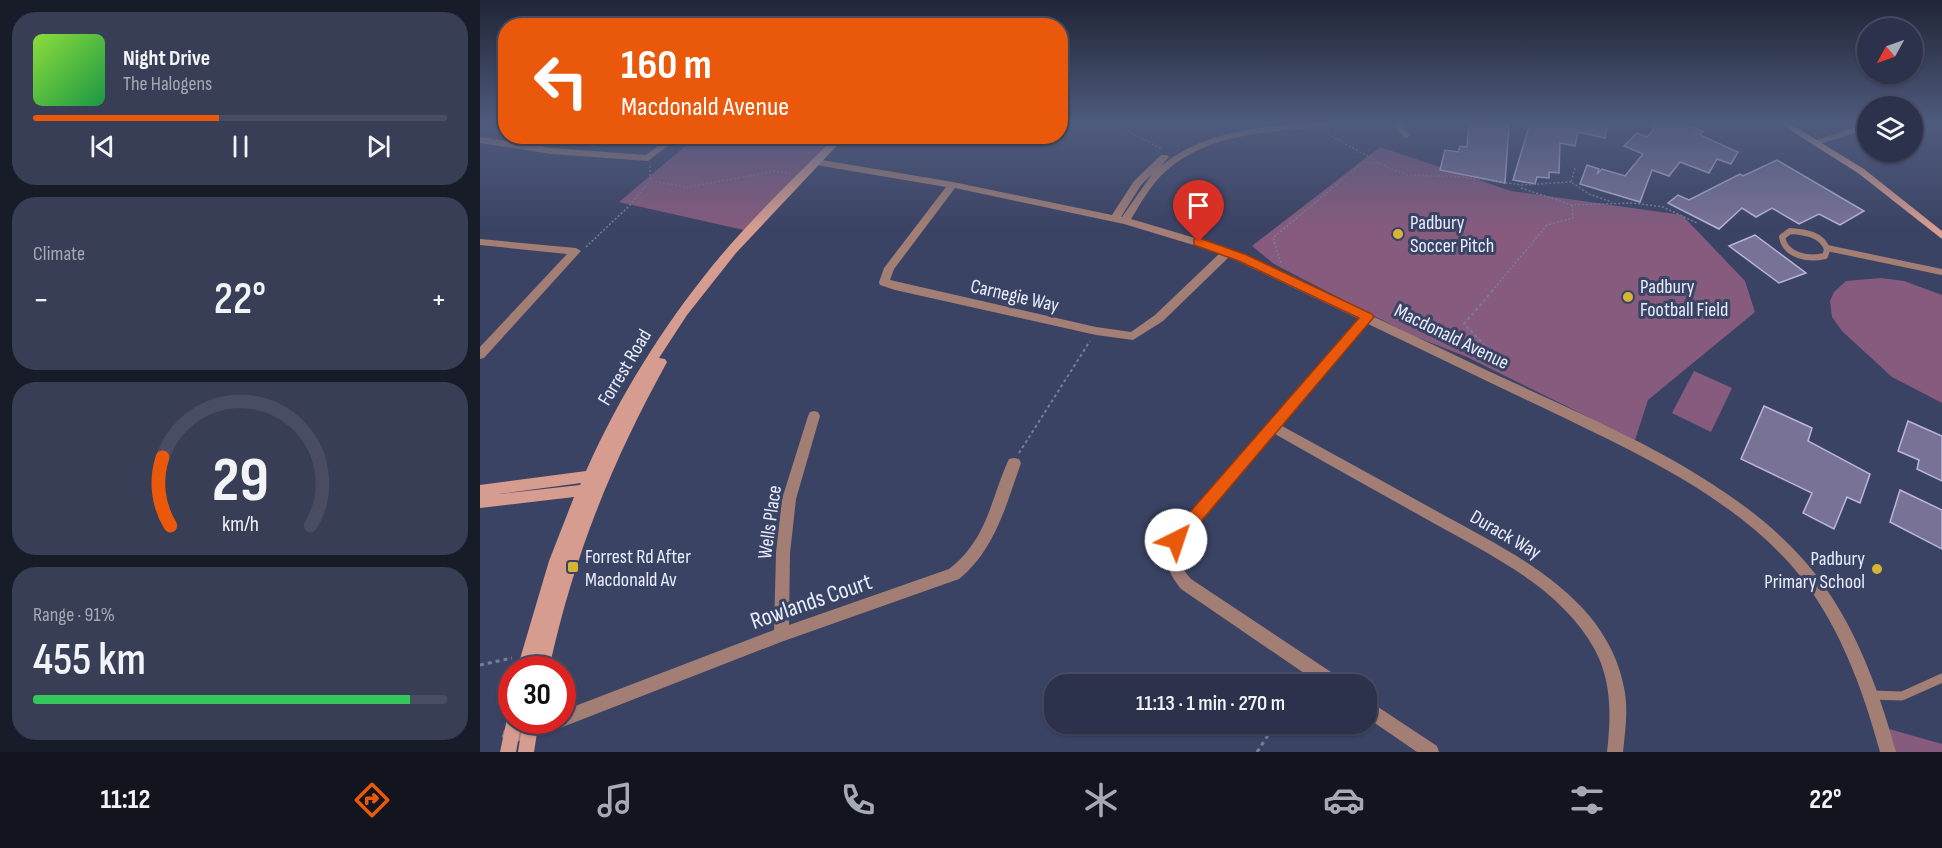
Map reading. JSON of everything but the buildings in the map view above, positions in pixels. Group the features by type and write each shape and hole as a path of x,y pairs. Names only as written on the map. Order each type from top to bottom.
{"street":[{"name":"Forrest Road","path":"528,656 548,582 582,491 596,475 650,380 695,308 754,234 824,158"},
{"name":"Forrest Road","path":"545,656 556,605 597,490 596,475 626,403 686,309 748,232 803,176 825,158"},
{"path":"1120,220 1143,176 1164,158"},
{"path":"1120,220 1148,183 1169,162 1176,158"},
{"path":"1843,158 1942,236"},
{"path":"1847,158 1892,186 1942,227"},
{"name":"Macdonald Avenue","path":"820,163 954,185 1120,220 1228,252 1641,449 1694,481 1754,523 1797,561 1836,621 1856,658 1871,695 1888,752"},
{"name":"Carnegie Way","path":"954,185 889,268 884,282 1096,331 1133,336 1144,330 1228,252"},
{"path":"480,242 576,251"},
{"path":"481,353 576,251"},
{"path":"1319,674 1186,584 1172,564 1171,553 1176,540 1275,428 1367,317"},
{"name":"Wells Place","path":"781,635 783,553 789,499 814,416"},
{"name":"Durack Way","path":"1275,428 1522,566 1551,585 1577,610 1611,664 1619,694 1615,752"},
{"name":"Rowlands Court","path":"576,714 781,635 928,585 969,565 987,532 1014,463"},
{"path":"480,491 596,475"},
{"path":"480,502 597,490"},
{"path":"1377,715 1431,752"},
{"path":"526,752 529,734"}],"lane":[{"path":"1827,248 1825,256 1805,257 1790,250 1782,237 1790,231 1804,232 1819,239 1827,248 1942,272"},
{"path":"1888,254 1894,261"},
{"path":"1871,695 1902,696 1942,678"}],"path":[{"path":"576,251 588,246 650,181 648,158"},
{"path":"1372,158 1401,173 1427,178 1448,176 1518,187 1572,205 1614,203 1663,207 1697,223"},
{"path":"1281,263 1273,238 1363,162 1385,165"},
{"path":"1571,182 1575,168"},
{"path":"650,181 688,187 776,171 803,176"},
{"path":"1518,187 1555,186 1571,182"},
{"path":"1571,182 1582,191 1614,203"},
{"path":"1502,363 1464,324 1547,225 1573,218 1572,205"},
{"path":"1014,463 1096,331"},
{"path":"480,665 498,661"},
{"path":"1257,752 1269,734"}],"shaded area":[{"path":"671,158 816,158 744,230 619,202"},
{"path":"1366,158 1413,158 1511,191 1682,215 1745,281 1755,312 1648,400 1635,440 1467,357 1409,334 1274,264 1252,246"},
{"path":"1881,278 1904,281 1942,295 1942,403 1892,377 1842,331 1832,317 1830,301 1834,292 1846,281"},
{"path":"1694,371 1732,388 1711,432 1672,413"},
{"path":"1889,729 1942,744 1942,752 1889,752"}],"place":[{"name":"Padbury Soccer Pitch","path":"1398,234"},
{"name":"Padbury Football Field","path":"1628,297"},
{"name":"Forrest Rd After Macdonald Av","path":"573,567"},
{"name":"Padbury Primary School","path":"1877,569"}],"route":[{"path":"1176,540 1275,428 1367,317 1243,258 1199,242"}]}
